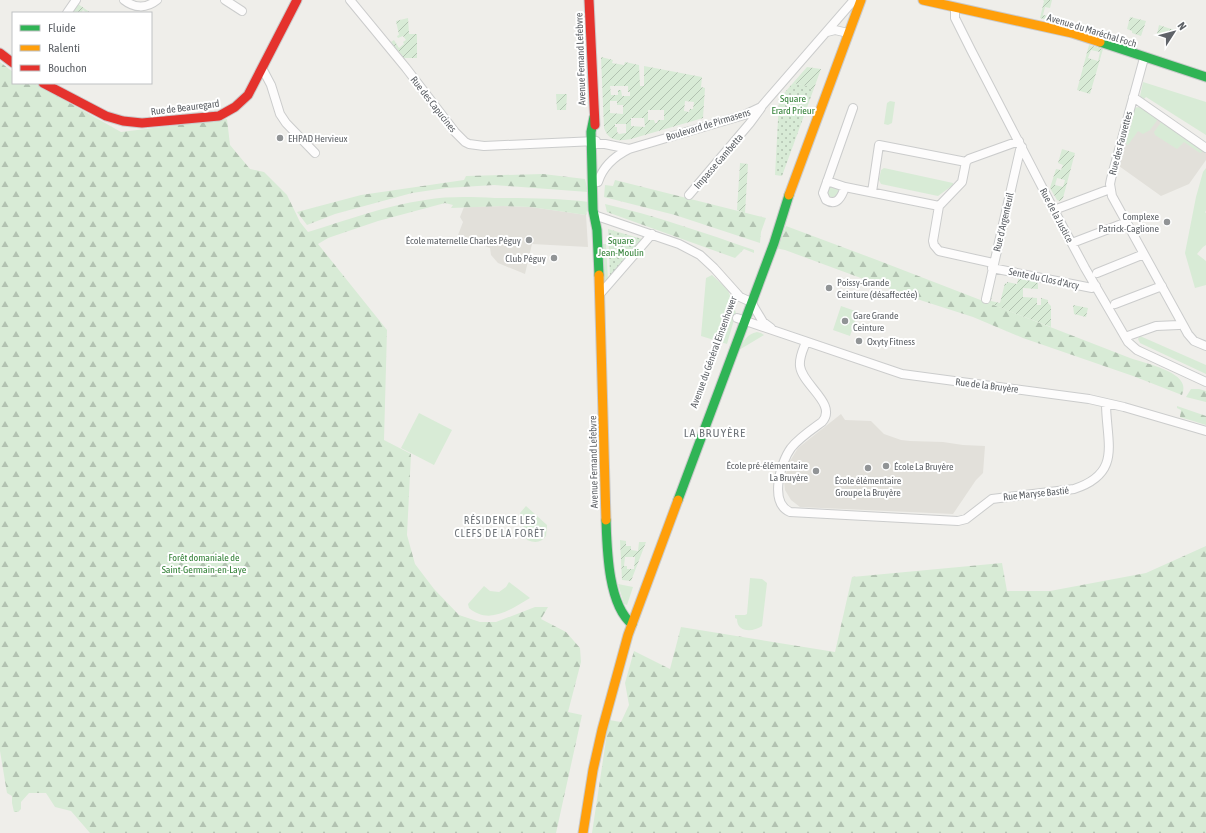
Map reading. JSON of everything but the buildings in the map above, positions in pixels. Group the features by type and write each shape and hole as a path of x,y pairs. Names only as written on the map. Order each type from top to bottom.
{"main road":[{"name":"Rue de Beauregard","path":"45,84 106,116 123,121 142,123 219,116 230,112 241,104 248,95 297,0"},
{"name":"Avenue Fernand Lefebvre","path":"589,0 597,215"},
{"path":"792,184 861,0"},
{"name":"Avenue du Maréchal Foch","path":"923,0 1066,32 1206,77"},
{"path":"0,53 12,62"},
{"name":"Avenue Fernand Lefebvre","path":"594,142 598,182 597,230 607,546 612,580 622,614 629,622"},
{"name":"Avenue du Général Einsenhower","path":"629,622 630,609 742,315 775,215 792,184"},
{"name":"Avenue du Général Einsenhower","path":"747,301 774,243 792,184"},
{"name":"Avenue du Général Einsenhower","path":"629,622 735,344 742,315"},
{"path":"576,833 587,768 608,679 629,622"},
{"path":"583,833 593,770 629,622"}],"street":[{"path":"67,12 76,0"},
{"path":"124,0 131,5 139,6 151,4 157,0"},
{"path":"225,0 242,11"},
{"name":"Rue des Capucines","path":"350,0 406,68 455,132 465,142 484,146 594,142"},
{"name":"Boulevard de Pirmasens","path":"598,182 603,171 610,162 617,155 628,149 744,114 761,107 854,0"},
{"name":"Rue de la Justice","path":"954,6 955,18 1054,210 1124,337 1131,346 1137,350 1206,382"},
{"path":"827,32 835,30 848,33"},
{"name":"Rue des Fauvettes","path":"1144,58 1111,179 1110,189 1112,196 1182,324 1191,338 1206,346"},
{"path":"262,68 271,85 280,114 286,124 315,153"},
{"name":"Rue des Fauvettes","path":"1133,97 1206,148"},
{"name":"Impasse Gambetta","path":"689,195 750,123 761,107"},
{"path":"846,186 837,202 831,203 826,200 823,195 853,108"},
{"name":"Boulevard de Pirmasens","path":"594,142 628,149"},
{"path":"827,181 939,206 962,182 966,162 973,157 1020,144"},
{"name":"Rue d'Argenteuil","path":"986,298 1020,144"},
{"path":"872,192 879,145 966,162"},
{"name":"Rue des Fauvettes","path":"1054,210 1110,189"},
{"name":"Sente du Clos d'Arcy","path":"939,206 933,241 939,251 1092,288 1096,286"},
{"path":"597,215 679,244 700,255 714,268 738,295 747,301 761,324 748,332 735,344"},
{"path":"1072,243 1127,222"},
{"path":"600,294 652,234"},
{"path":"1096,273 1144,254"},
{"path":"1115,304 1162,286"},
{"name":"Rue de la Bruyère","path":"742,315 771,329 806,342 902,374 1075,397 1129,408 1206,431"},
{"path":"1124,337 1156,326 1182,324"},
{"name":"Rue Maryse Bastié","path":"806,342 801,355 800,363 805,378 825,404 827,412 822,422 793,446 784,459 781,471 778,500 783,508 796,513 958,521 966,519 992,499 1082,487 1100,474 1106,463 1109,445 1106,403"}],"shaded area":[{"path":"1142,107 1206,153 1206,160 1189,184 1161,196 1119,166 1117,162 1133,108"},
{"name":"École maternelle Charles Péguy","path":"464,207 531,207 586,215 588,247 532,244 525,274 498,263 491,255 490,248 458,235 463,222 460,217"},
{"name":"École La Bruyère","path":"841,414 845,420 871,421 884,434 901,440 985,446 983,473 976,480 953,514 800,507 791,500 785,490 784,480 790,461 798,448"}],"green space":[{"path":"1043,0 1052,0 1050,8 1045,7 1043,15 1048,16 1047,20 1040,18"},
{"path":"78,4 90,12 83,10 82,12 73,12"},
{"path":"1130,17 1146,21 1141,36 1132,33 1132,31 1127,29"},
{"path":"408,18 409,34 417,34 417,58 404,58 391,42 394,40 399,48 404,44 403,42 406,40 403,36 398,38 397,36 399,35 396,21"},
{"path":"1159,25 1174,30 1172,38 1157,34"},
{"path":"1089,45 1103,49 1090,94 1077,90","holes":["1091,50 1100,52 1098,61 1088,58"]},
{"path":"601,57 613,60 612,63 624,65 625,62 639,65 640,86 644,86 644,66 702,77 701,87 705,88 703,118 627,140 615,140 606,133 604,128","holes":["610,86 628,86 630,96 622,96 621,90 618,90 618,95 611,95","610,101 617,101 617,105 623,105 623,114 610,113","685,101 694,102 693,109 690,109 689,112 684,111","648,110 664,110 664,120 658,120 657,123 655,123 654,120 648,120","631,118 644,118 645,127 631,126","615,124 626,124 626,133 619,134 617,132 617,127 615,127"]},
{"name":"Forêt domaniale de Saint-Germain-en-Laye","path":"0,62 12,71 12,84 36,84 121,132 227,119 230,145 250,169 264,172 287,195 300,222 308,232 381,210 410,203 443,198 530,198 589,202 586,215 531,207 503,206 451,208 453,205 445,203 378,221 328,238 318,244 387,330 384,440 411,454 407,535 415,564 434,589 459,615 480,622 496,622 535,607 548,607 541,619 566,632 580,648 581,662 568,712 582,715 556,833 90,833 71,811 55,807 46,793 29,793 21,802 21,809 18,812 14,812 12,796 7,793 0,751"},
{"path":"807,67 821,69 813,91 807,86 793,83"},
{"path":"1143,82 1206,102 1206,135 1146,97 1144,99 1140,96"},
{"name":"Square Erard Prieur","path":"793,83 808,86 813,91 782,176 775,175 778,100"},
{"path":"556,94 567,94 566,110 557,110"},
{"path":"890,101 895,102 892,123 888,125 884,124 887,103"},
{"path":"1142,107 1158,119 1150,130 1143,134 1138,131 1128,145 1123,141 1133,108"},
{"path":"1162,121 1204,151 1200,153 1184,142 1177,149 1155,135 1154,132"},
{"path":"1062,149 1075,153 1063,198 1060,201 1057,200 1050,188 1056,169 1061,170 1063,165 1058,163","holes":["1057,178 1065,180 1063,187 1055,185"]},
{"path":"740,163 748,164 745,213 737,210"},
{"path":"884,168 953,183 953,185 938,196 881,184 879,180 881,170"},
{"path":"1206,168 1206,245 1197,254 1206,261 1206,285 1195,288 1185,253 1196,197 1203,172"},
{"path":"543,174 585,179 588,192 494,185 446,188 412,193 335,214 307,225 297,212 361,195 464,180 466,176"},
{"path":"615,180 766,218 761,232 760,243 675,215 604,197 605,185 613,186"},
{"path":"831,186 835,186 839,192 835,198 831,198 827,194 827,190"},
{"path":"605,204 699,231 754,250 754,253 744,249 735,258 607,212"},
{"path":"786,226 1130,358 1168,371 1175,375 1183,385 1182,395 1133,376 1023,338 973,317 923,301 785,250 775,248 781,239"},
{"name":"Square Jean-Moulin","path":"608,229 642,239 612,277 610,276"},
{"path":"601,244 606,244 608,281 603,285"},
{"path":"712,275 728,290 736,313 727,344 701,336 706,278"},
{"path":"1019,276 1038,280 1038,289 1023,288 1023,297 1037,298 1037,305 1041,305 1041,298 1048,300 1048,303 1051,306 1051,327 988,303 991,289 993,290 991,301 1000,303 1005,283 1017,284"},
{"path":"1073,305 1088,308 1086,317 1074,314"},
{"name":"Gare Grande Ceinture","path":"841,306 858,312 850,336 833,330"},
{"path":"757,332 764,335 739,350 746,338"},
{"path":"1140,336 1206,365 1206,374 1140,343 1138,339"},
{"path":"1191,389 1206,391 1206,402 1186,397"},
{"path":"1177,406 1206,416 1206,425 1180,417 1181,410 1177,408"},
{"path":"419,413 452,430 434,465 401,448"},
{"path":"526,506 547,525 546,536 540,541 533,542 527,540 520,513"},
{"path":"620,540 626,541 626,546 631,546 631,550 638,551 639,542 646,542 631,581 622,580","holes":["625,557 635,557 634,569 627,569 627,566 624,566"]},
{"path":"1206,546 1206,833 592,833 609,720 621,722 629,705 625,683 634,651 670,669 681,627 835,652 852,577 1002,563 1007,591 1050,591 1146,573"},
{"path":"750,578 762,579 767,583 762,626 746,630 740,627 735,615 747,614"},
{"path":"509,582 530,598 500,614 484,615 469,608 468,604 484,586 490,591 499,592 506,587"},
{"path":"618,584 633,587 627,605 624,604"}],"traffic: fast":[{"path":"1100,42 1206,77"},
{"path":"594,117 591,132 593,210 597,230 599,275"},
{"path":"678,500 774,243 789,195"},
{"path":"606,520 608,561 613,590 624,615 632,624"}],"traffic: slow":[{"path":"789,195 861,0"},
{"path":"923,0 1072,33 1100,42"},
{"path":"599,275 606,520"},
{"path":"583,833 593,770 602,730 628,635 678,500"}],"traffic: jam":[{"path":"45,84 106,116 123,121 142,123 219,116 235,107 248,95 297,0"},
{"path":"589,0 595,125"},
{"path":"0,53 12,62"}],"place":[{"name":"EHPAD Hervieux","path":"280,138"},
{"name":"Complexe Patrick-Caglione","path":"1167,222"},
{"name":"École maternelle Charles Péguy","path":"529,240"},
{"name":"Club Péguy","path":"554,258"},
{"name":"Poissy-Grande Ceinture (désaffectée)","path":"829,288"},
{"name":"Gare Grande Ceinture","path":"845,321"},
{"name":"Oxyty Fitness","path":"859,341"},
{"name":"École La Bruyère","path":"886,466"},
{"name":"École élémentaire Groupe la Bruyère","path":"868,468"},
{"name":"École pré-élémentaire La Bruyère","path":"816,471"}],"district":[{"name":"LA BRUYÈRE","path":"715,433"},
{"name":"RÉSIDENCE LES CLEFS DE LA FORÊT","path":"500,526"}]}
